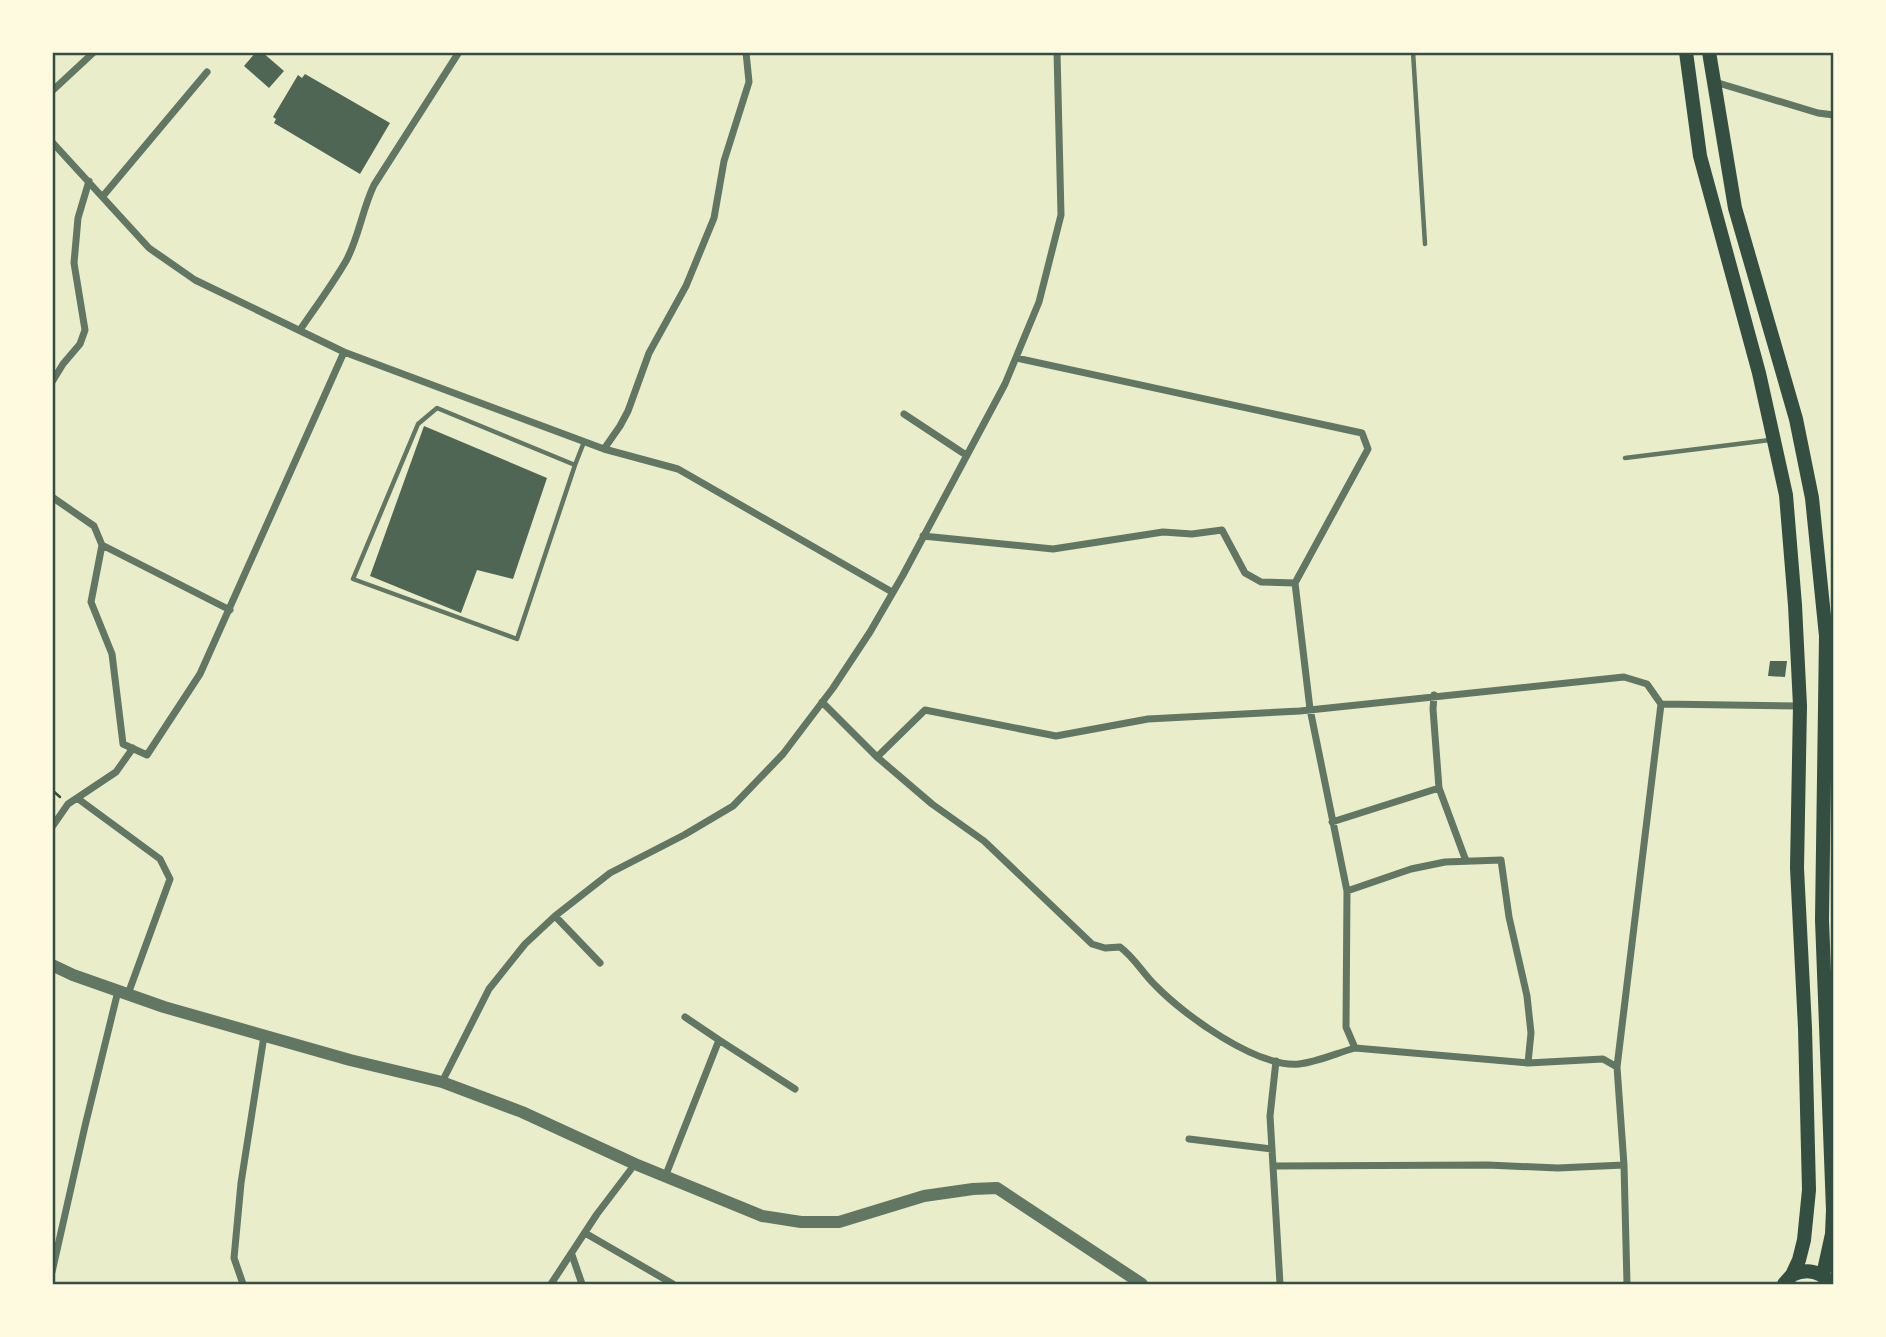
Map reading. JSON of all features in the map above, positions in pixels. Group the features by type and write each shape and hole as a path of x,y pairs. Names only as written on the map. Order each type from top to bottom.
{"main road":[{"path":"1686,52 1700,156 1759,373 1786,495 1796,605 1800,706 1797,868 1809,1190 1804,1240 1788,1280"},
{"path":"1709,52 1735,208 1796,419 1812,498 1829,669 1822,920 1833,1171 1832,1234 1827,1280 1807,1270 1788,1280"}],"street":[{"path":"52,91 94,52"},
{"path":"300,330 346,261 357,236 364,206 374,185 459,52"},
{"path":"604,449 621,426 649,353 686,286 714,218 724,161 749,82 746,52"},
{"path":"442,1082 489,989 525,944 555,916 610,873 733,806 783,754 861,646 966,455 1016,358 1039,302 1061,215 1057,52"},
{"path":"103,196 208,72"},
{"path":"1714,82 1833,115"},
{"path":"52,142 149,247 195,280 344,352 584,442 678,469 892,592"},
{"path":"52,382 80,344 85,330 74,263 78,218 89,181"},
{"path":"52,497 94,526 102,545 91,602 112,654 123,744 147,755 200,674 344,352"},
{"path":"1016,358 1363,433 1368,449 1295,583 1310,709 1347,891 1346,1027 1355,1048"},
{"path":"904,414 966,455"},
{"path":"923,536 1053,549 1164,532 1192,534 1222,530 1245,573 1261,582 1295,583"},
{"path":"102,545 230,610"},
{"path":"877,757 925,710 1056,736 1148,719 1310,709 1624,677 1647,684 1661,704 1617,1068 1628,1284"},
{"path":"1434,695 1439,788 1466,862"},
{"path":"822,702 877,757 932,804 984,841 1092,944 1105,948 1120,947 1132,956 1154,985 1182,1010 1265,1060 1298,1064 1355,1048 1528,1063 1603,1059 1617,1068"},
{"path":"1661,704 1800,706"},
{"path":"52,827 68,804 116,772 133,748"},
{"path":"1332,822 1439,788"},
{"path":"52,1272 85,1126 123,993 170,879 160,859 77,798"},
{"path":"1347,891 1411,869 1445,862 1501,860 1509,917 1527,996 1531,1032 1528,1063"},
{"path":"555,916 600,962"},
{"path":"52,965 164,1007 350,1060 442,1082 522,1112 635,1164 762,1216 801,1222 839,1222 925,1196 997,1188 1142,1284"},
{"path":"685,1017 795,1089"},
{"path":"243,1284 234,1258 236,1233 241,1182 264,1036"},
{"path":"665,1177 719,1040"},
{"path":"1276,1061 1270,1116 1280,1284"},
{"path":"1189,1139 1272,1149"},
{"path":"551,1284 635,1164"},
{"path":"1273,1166 1488,1164 1558,1168 1624,1165"},
{"path":"585,1233 673,1284"},
{"path":"572,1255 582,1284"}],"lane":[{"path":"1413,52 1425,244"},
{"path":"575,464 437,408 418,424 353,579 517,639 584,442"},
{"path":"1625,458 1774,439"}],"building":[{"path":"256,52 262,52 284,71 269,88 244,66"},
{"path":"305,74 390,123 360,174 274,123 276,119 273,117 298,75 302,78"},
{"path":"424,426 547,478 513,579 477,570 461,613 370,576"},
{"path":"1770,661 1787,661 1785,677 1768,676"}]}
